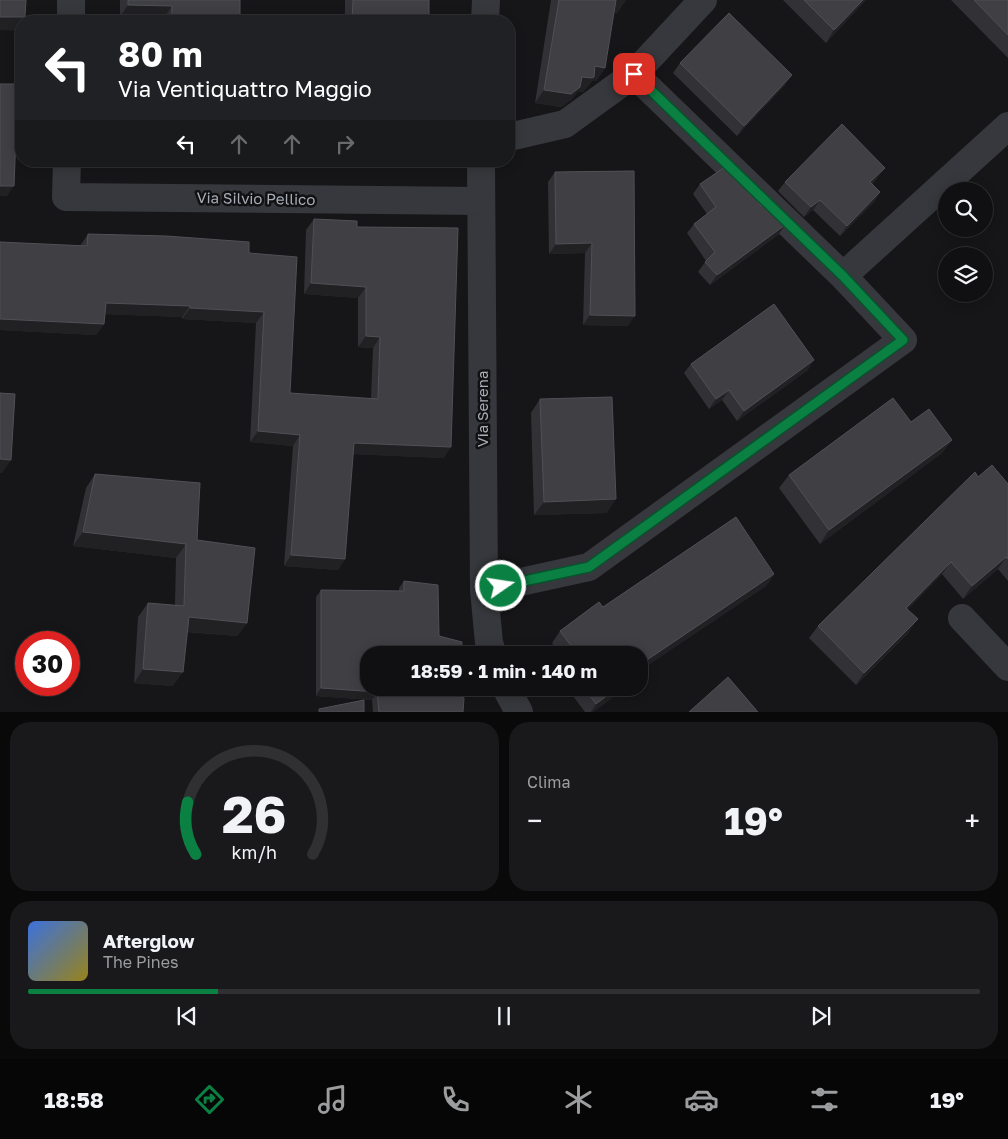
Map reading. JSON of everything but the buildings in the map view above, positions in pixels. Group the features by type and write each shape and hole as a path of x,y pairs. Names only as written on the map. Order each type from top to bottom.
{"street":[{"path":"71,0 71,15"},
{"path":"485,15 486,0"},
{"path":"515,136 565,124 634,74 703,0"},
{"path":"484,590 589,567 903,340 843,276 634,74"},
{"path":"843,276 1008,126"},
{"name":"Via Silvio Pellico","path":"67,167 66,197 482,200"},
{"name":"Via Serena","path":"481,167 484,590 490,646"},
{"path":"962,618 1008,667"},
{"path":"510,696 519,712"}],"route":[{"path":"501,586 589,567 903,340 843,276 634,74"}]}
